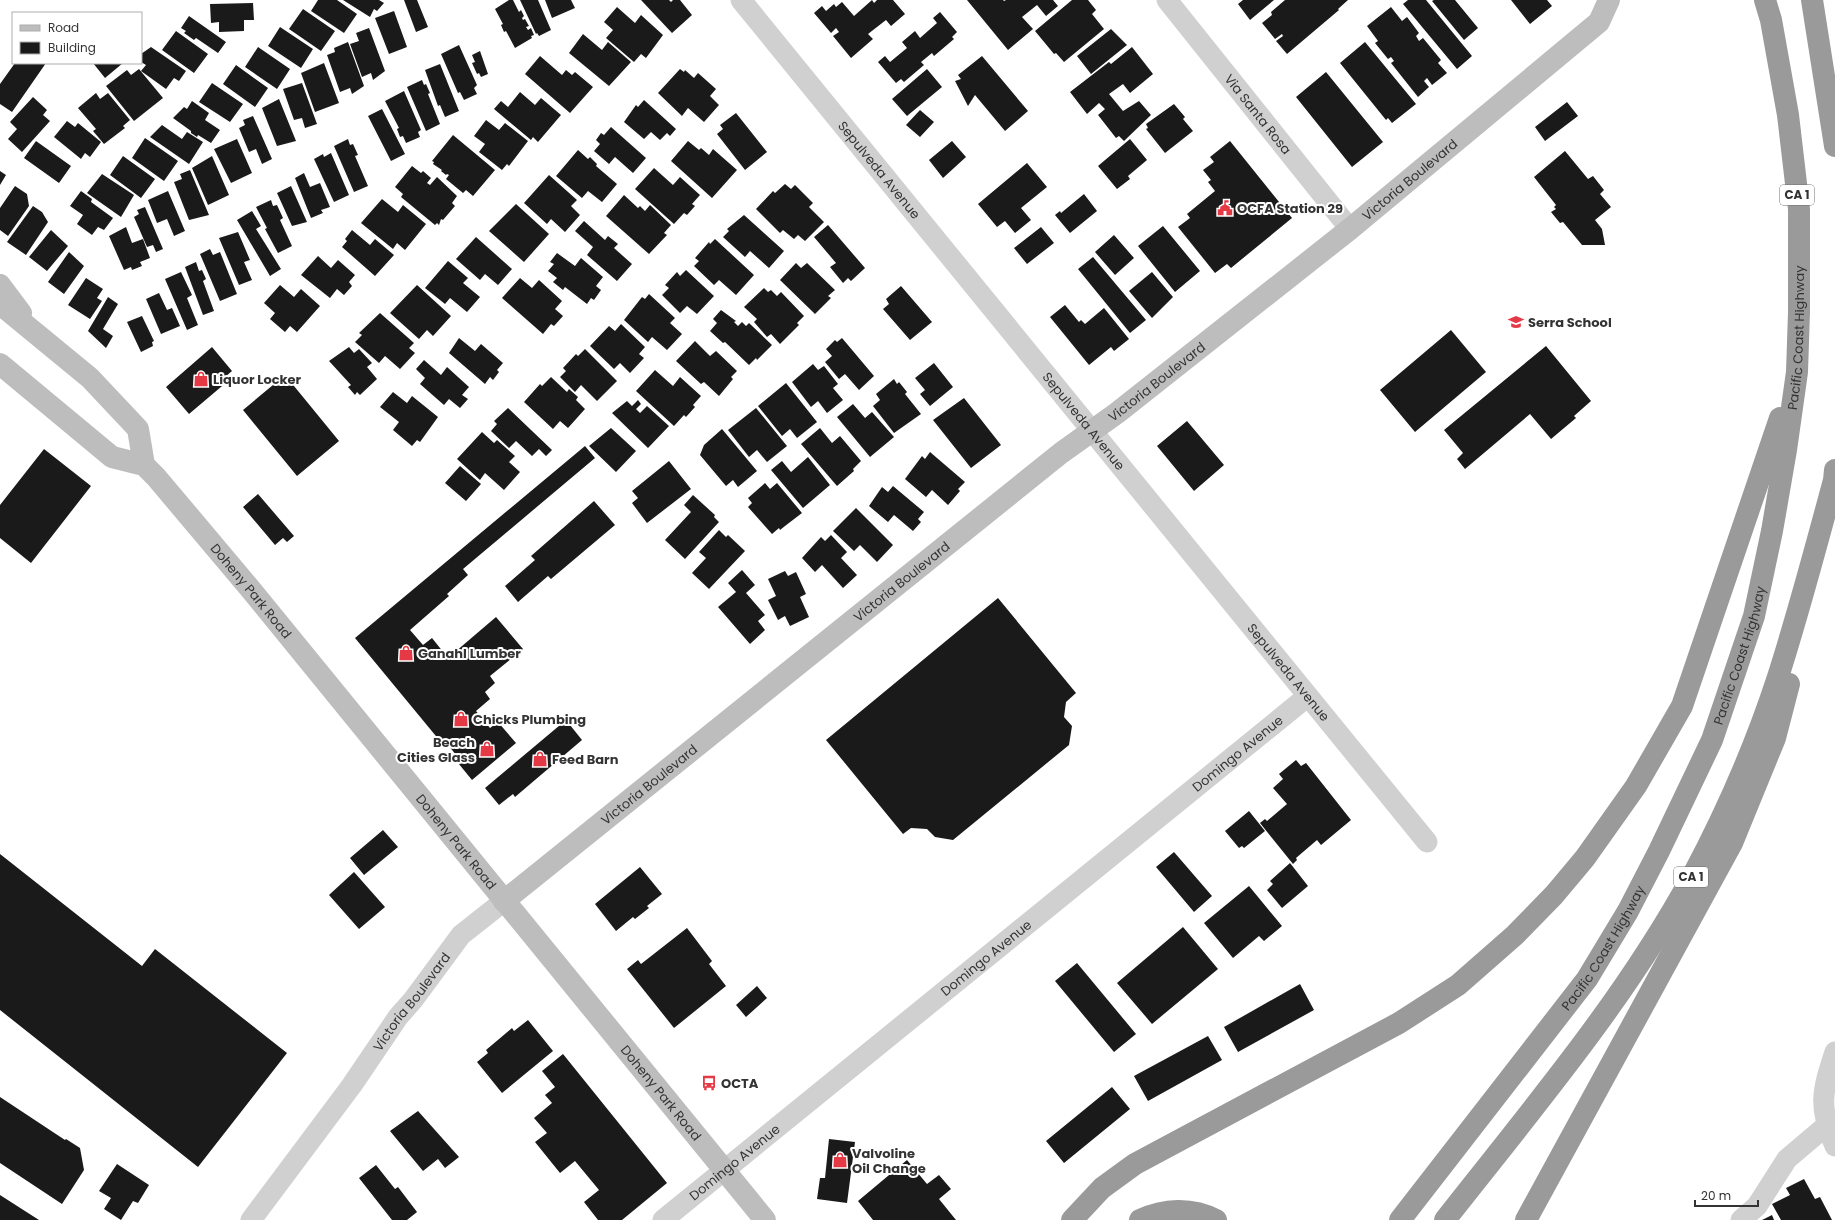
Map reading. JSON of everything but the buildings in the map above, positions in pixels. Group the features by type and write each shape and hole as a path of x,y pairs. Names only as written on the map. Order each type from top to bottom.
{"highway":[{"path":"1812,0 1835,146"},
{"name":"Pacific Coast Highway","path":"1400,1220 1587,979 1628,911 1712,740 1754,616 1772,531 1797,372 1799,210 1788,115 1768,10"},
{"path":"1072,1220 1102,1188 1135,1164 1399,1023 1458,986 1515,935 1554,896 1586,858 1636,786 1682,706 1797,372"},
{"path":"1526,1220 1732,843 1775,738 1810,604 1834,475"},
{"name":"CA 1","path":"1446,1220 1601,1018 1658,935 1693,875 1734,789 1759,730 1777,681 1804,589 1834,475"},
{"path":"1140,1220 1154,1214 1179,1210 1204,1213 1216,1220"}],"main road":[{"name":"Victoria Boulevard","path":"504,901 1060,454 1092,431 1350,229 1599,22 1608,0"},
{"path":"0,285 34,330"},
{"path":"0,304 34,330 90,378 138,429 144,465 112,457 0,364"},
{"name":"Doheny Park Road","path":"144,465 252,591 766,1220"}],"street":[{"name":"Sepulveda Avenue","path":"741,0 1427,842"},
{"name":"Via Santa Rosa","path":"1167,0 1350,229"},
{"name":"Domingo Avenue","path":"663,1220 1308,696"},
{"name":"Victoria Boulevard","path":"251,1220 352,1085 398,1017 413,1000 462,935 504,901"},
{"path":"1835,1052 1826,1079 1823,1102 1826,1126 1835,1146"},
{"path":"1741,1220 1757,1206 1787,1159 1826,1126"}],"place":[{"name":"OCFA Station 29","path":"1225,208"},
{"name":"Serra School","path":"1516,322"},
{"name":"Liquor Locker","path":"201,379"},
{"name":"Ganahl Lumber","path":"406,653"},
{"name":"Chicks Plumbing","path":"461,719"},
{"name":"Beach Cities Glass","path":"487,749"},
{"name":"Feed Barn","path":"540,759"},
{"name":"OCTA","path":"709,1083"},
{"name":"Valvoline Oil Change","path":"840,1160"}]}
